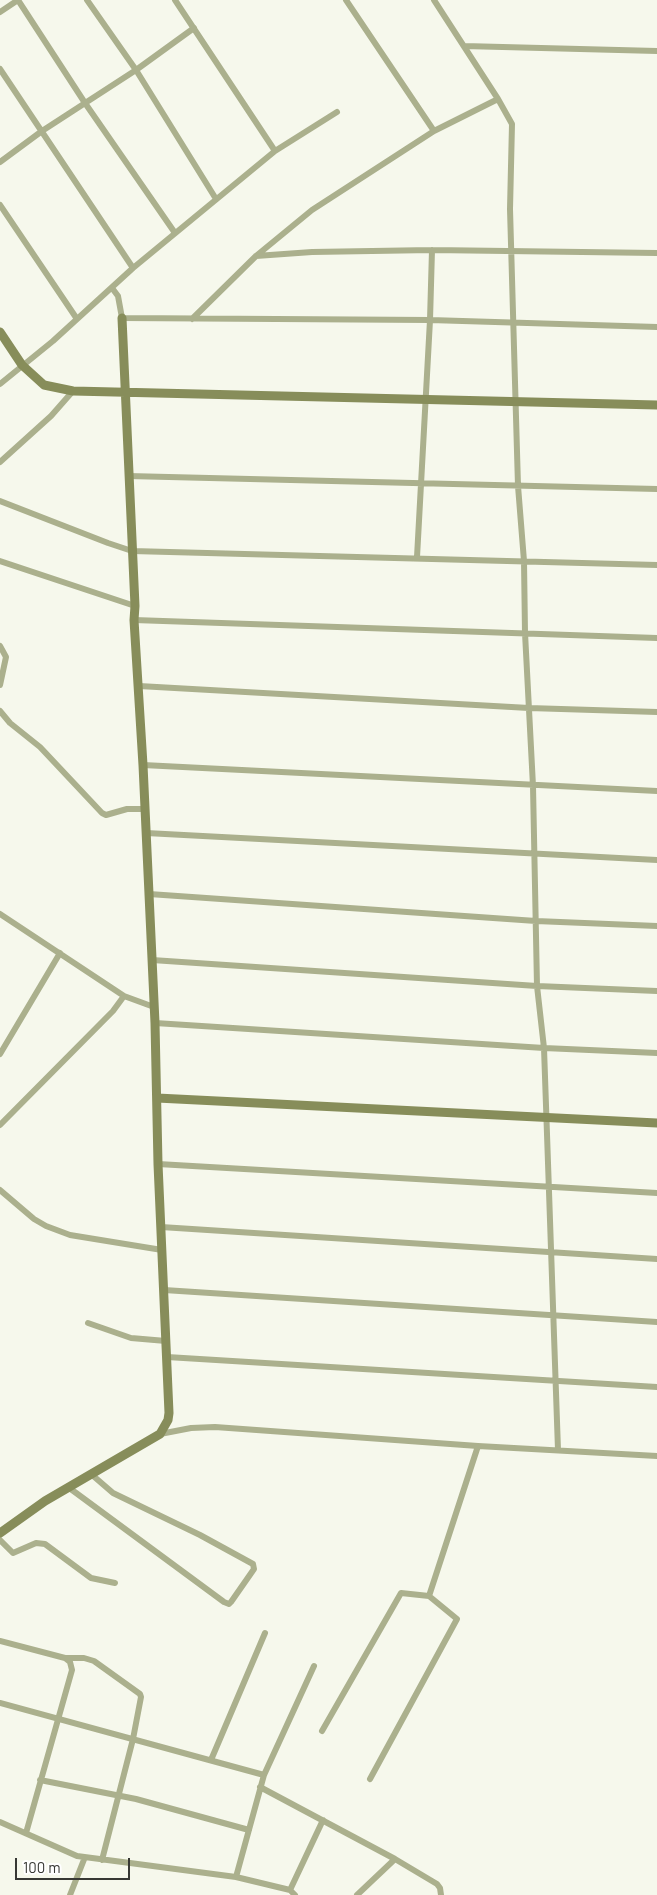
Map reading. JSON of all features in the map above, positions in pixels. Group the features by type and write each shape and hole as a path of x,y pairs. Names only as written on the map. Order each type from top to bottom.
{"street":[{"path":"0,12 18,0 84,103 175,233"},
{"path":"87,0 136,70 216,199"},
{"path":"175,0 276,151"},
{"path":"346,0 434,131"},
{"path":"434,0 512,124 510,209 515,402 518,486 524,561 525,633 533,786 536,986 544,1048 558,1450"},
{"path":"0,162 42,131 136,70 194,28"},
{"path":"464,46 657,50"},
{"path":"0,69 134,268"},
{"path":"192,319 256,256 312,210 434,131 498,99"},
{"path":"0,384 53,341 134,268 216,199 276,151 337,112"},
{"path":"0,205 77,319"},
{"path":"256,256 312,252 432,250 657,253"},
{"path":"417,557 432,250"},
{"path":"112,288 118,296 122,318 135,606 134,620 139,686 155,1023 158,1164 169,1413 168,1420 160,1434"},
{"path":"122,318 430,320 657,327"},
{"path":"0,332 22,365 44,384 73,391 657,404"},
{"path":"0,462 51,416 73,391"},
{"path":"128,476 657,489"},
{"path":"0,501 132,551 417,557 657,565"},
{"path":"2,564 135,606"},
{"path":"134,620 657,638"},
{"path":"0,646 6,657 0,685"},
{"path":"139,686 529,708 657,712"},
{"path":"0,711 10,723 40,747 102,813 106,815 127,809 145,809"},
{"path":"143,765 657,791"},
{"path":"146,833 657,860"},
{"path":"149,894 536,921 657,926"},
{"path":"0,914 124,996 154,1007"},
{"path":"0,1054 60,953"},
{"path":"152,960 536,986 657,991"},
{"path":"0,1125 113,1011 124,996"},
{"path":"155,1023 657,1054"},
{"path":"157,1098 657,1123"},
{"path":"158,1164 657,1193"},
{"path":"0,1190 34,1219 46,1226 70,1234 162,1250"},
{"path":"161,1227 657,1259"},
{"path":"164,1290 657,1322"},
{"path":"88,1323 131,1338 166,1341"},
{"path":"167,1357 657,1387"},
{"path":"0,1533 45,1501 160,1434 191,1428 216,1427 478,1446 657,1456"},
{"path":"429,1596 478,1446"},
{"path":"68,1488 224,1602 229,1604 231,1602 254,1569 253,1564 200,1535 113,1493 91,1474"},
{"path":"0,1540 14,1553 36,1543 45,1544 91,1578 115,1584"},
{"path":"322,1731 401,1594 429,1596 457,1619 370,1779"},
{"path":"210,1760 265,1633"},
{"path":"0,1641 65,1658 84,1658 94,1661 140,1694 141,1700 133,1739 102,1860"},
{"path":"26,1833 72,1670 70,1662 65,1658"},
{"path":"236,1877 264,1775 314,1666"},
{"path":"0,1704 264,1775"},
{"path":"40,1780 136,1799 249,1830"},
{"path":"260,1787 395,1859 437,1884 441,1895"},
{"path":"0,1822 77,1856 236,1877 292,1892 323,1820"},
{"path":"70,1895 85,1856"},
{"path":"357,1895 395,1859"}]}
